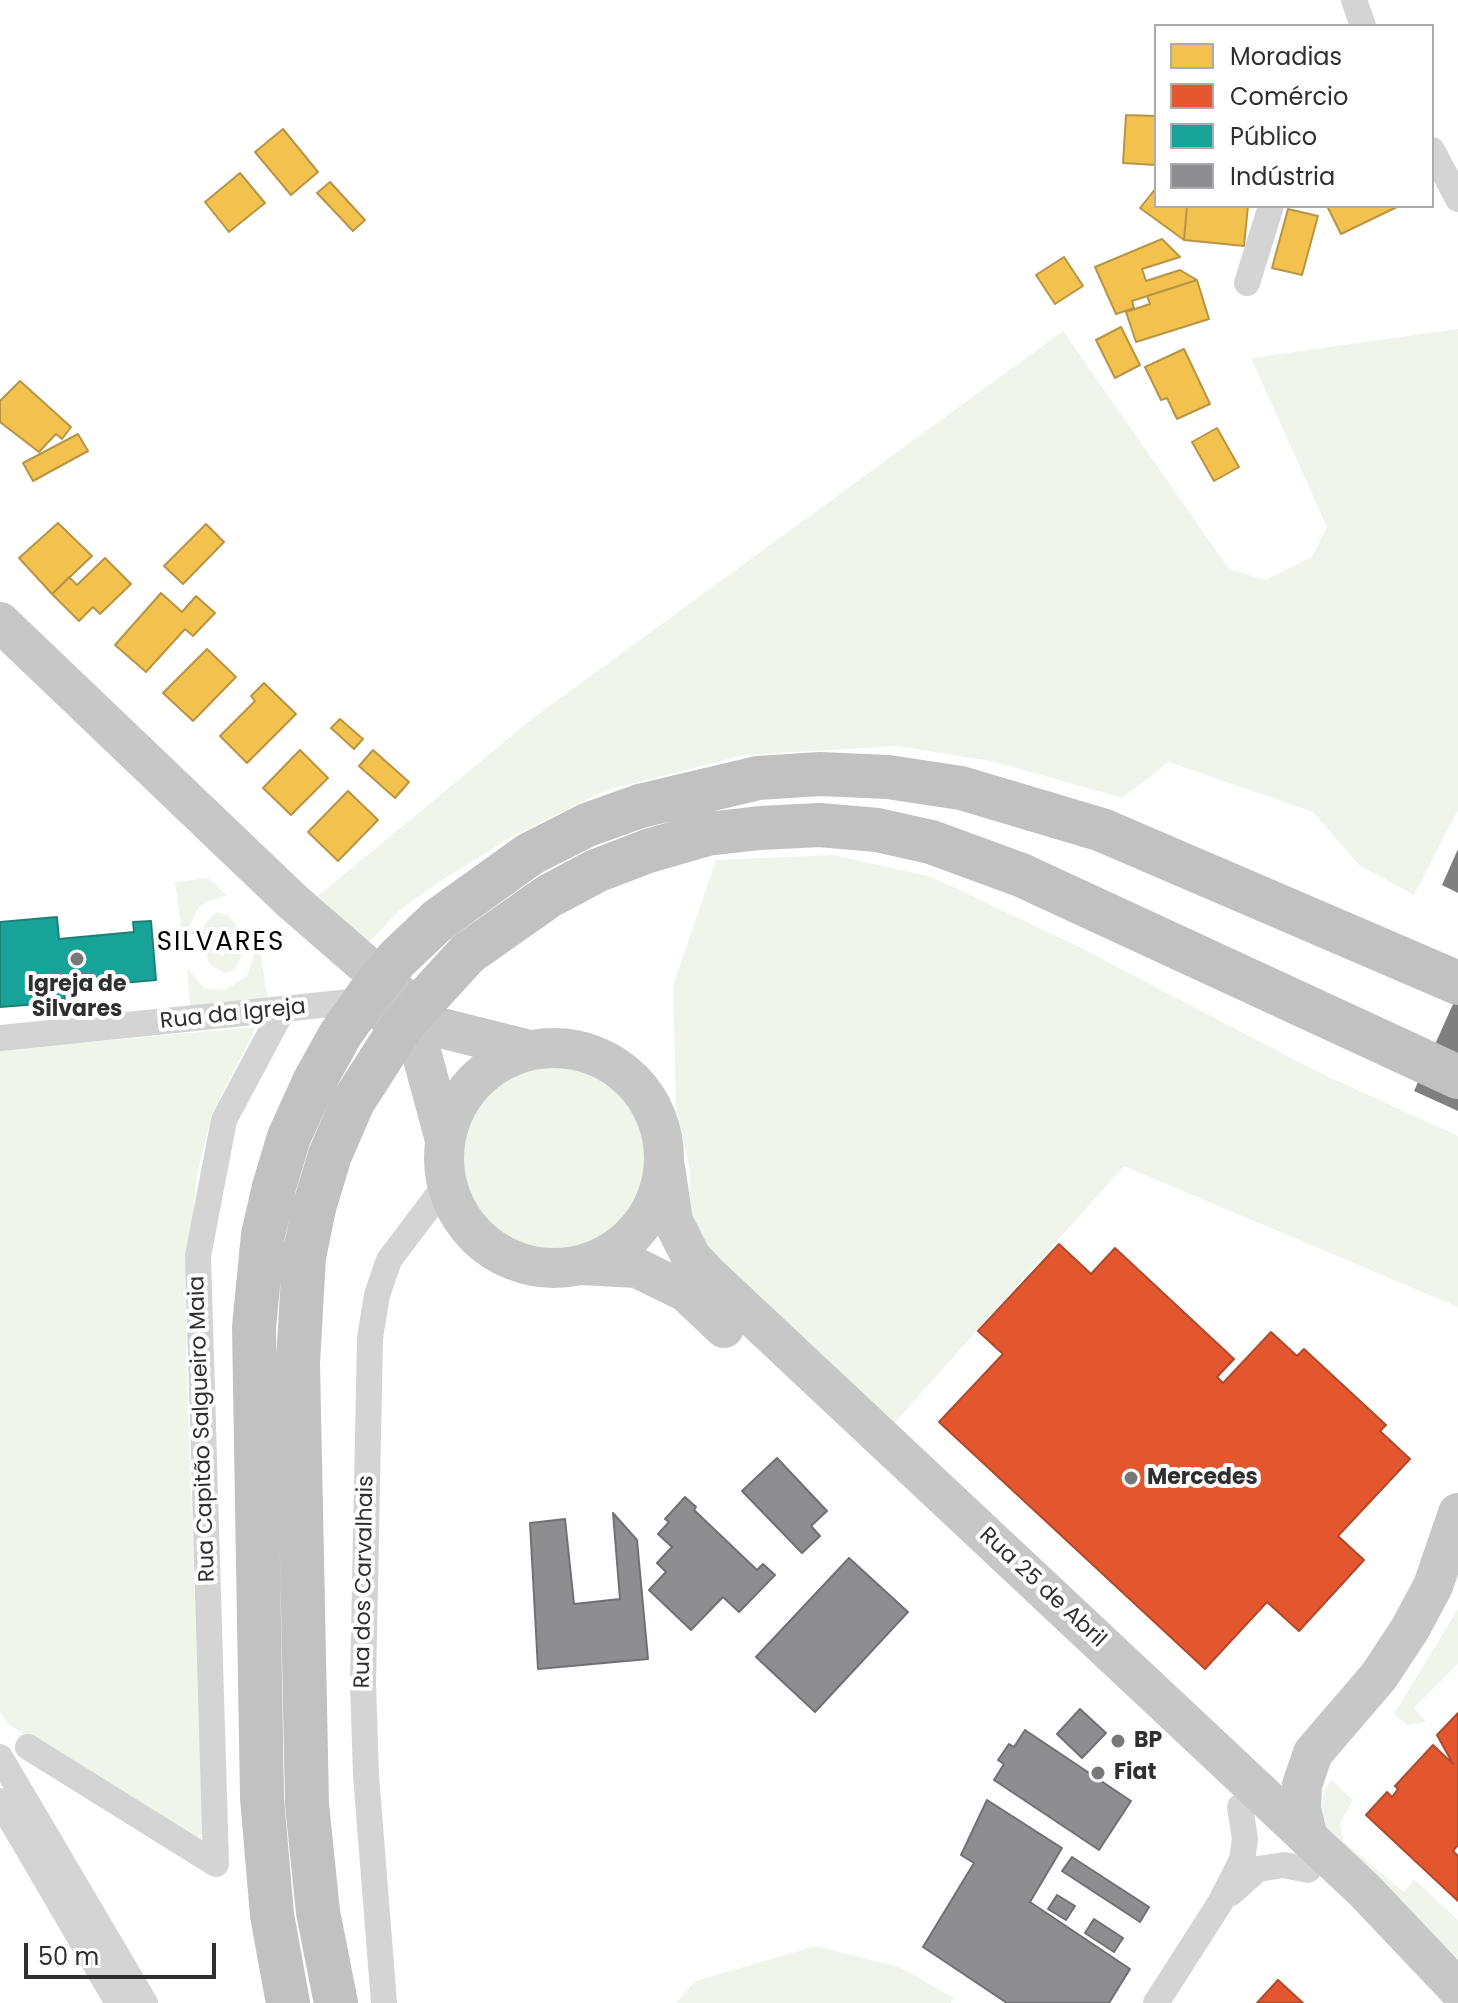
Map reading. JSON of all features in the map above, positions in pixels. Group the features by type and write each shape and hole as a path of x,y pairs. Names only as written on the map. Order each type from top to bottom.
{"highway":[{"path":"288,2003 272,1915 262,1798 254,1327 263,1235 289,1137 340,1035 397,959 438,920 530,854 587,825 640,806 758,778 820,774 888,777 961,788 1102,830 1458,983"},
{"path":"336,2003 318,1912 307,1804 298,1363 304,1257 314,1208 330,1155 353,1102 403,1024 468,953 549,896 596,871 648,851 707,834 760,828 820,825 877,830 931,842 1021,875 1458,1077"}],"main road":[{"path":"0,622 292,901 437,1027 529,1050 563,1048 597,1056 626,1074 649,1101 657,1122 665,1167 656,1200 638,1230 612,1252 580,1265 545,1268 512,1259 483,1241 460,1215 447,1183 445,1140 419,1044 0,655"},
{"path":"445,1140 455,1109 473,1083 498,1063 529,1050"},
{"name":"Rua 25 de Abril","path":"665,1167 673,1221 691,1257 1231,1766 1440,2003"},
{"name":"Rua 25 de Abril","path":"580,1265 637,1268 686,1292 1240,1807 1308,1854 1458,1989"},
{"path":"1308,1854 1301,1809 1302,1785 1313,1753 1379,1676 1410,1629 1433,1586 1458,1513"},
{"path":"1231,1766 1258,1771 1313,1753"}],"street":[{"path":"1434,154 1458,199"},
{"path":"1247,283 1270,208"},
{"name":"Rua da Igreja","path":"0,1038 370,1000"},
{"name":"Rua Capitão Salgueiro Maia","path":"28,1747 216,1864 198,1256 224,1120 282,1011"},
{"name":"Rua dos Carvalhais","path":"384,2003 367,1791 363,1683 370,1338 377,1295 389,1260 447,1183"},
{"path":"0,1757 145,2003"},
{"path":"0,1801 118,2003"},
{"path":"1156,2003 1220,1903 1242,1860 1245,1839 1240,1807"},
{"path":"1220,1903 1258,1869 1284,1865 1308,1854"}],"shaded area":[{"path":"1458,329 1458,810 1414,895 1359,865 1313,812 1169,762 1122,798 991,761 897,746 744,755 604,791 513,836 439,882 400,910 367,944 318,896 533,718 1063,331 1229,569 1266,580 1312,557 1327,527 1251,358"},
{"path":"833,855 932,877 1079,947 1318,1072 1458,1136 1458,1307 1124,1166 892,1426 706,1245 690,1209 690,1170 676,1107 673,986 716,860"},
{"path":"208,878 227,895 198,908 187,932 182,933 175,882"},
{"path":"216,912 229,916 237,926 230,939 226,932 217,934 213,948 222,956 231,946 242,955 234,970 225,973 210,965 202,942 204,925"},
{"path":"256,950 260,950 268,1000 190,1006 187,967 204,988 225,990 247,976"},
{"path":"256,1027 212,1113 196,1179 186,1347 197,1660 207,1829 195,1840 128,1803 8,1724 0,1711 0,1050"},
{"path":"555,1066 590,1073 620,1093 640,1123 647,1158 640,1193 620,1223 590,1243 555,1250 520,1243 490,1223 470,1193 463,1158 470,1123 490,1093 520,1073"},
{"path":"1458,1609 1458,1664 1414,1708 1426,1722 1407,1725 1394,1714"},
{"path":"1332,1780 1353,1800 1340,1824 1343,1841 1404,1892 1414,1879 1458,1920 1458,1959 1334,1841 1325,1825 1322,1808 1324,1790"},
{"path":"816,1946 899,1967 954,1998 951,2003 676,2003 695,1981"}],"building: Moradias":[{"path":"1126,115 1154,116 1154,165 1123,163"},
{"path":"283,129 318,172 291,195 255,152"},
{"path":"240,173 265,203 229,232 205,202"},
{"path":"330,182 365,220 353,231 317,193"},
{"path":"1154,190 1154,208 1187,208 1184,240 1140,208"},
{"path":"1187,208 1248,208 1244,246 1184,240"},
{"path":"1328,208 1395,208 1341,234"},
{"path":"1288,209 1318,216 1302,275 1272,268"},
{"path":"1162,239 1180,257 1142,269 1146,281 1180,270 1197,280 1132,301 1134,308 1116,314 1095,267"},
{"path":"1064,257 1083,286 1055,304 1036,275"},
{"path":"1197,280 1209,319 1136,342 1126,312 1150,304 1147,296"},
{"path":"1121,327 1140,365 1115,378 1096,340"},
{"path":"1184,349 1210,404 1177,419 1167,398 1161,400 1145,367"},
{"path":"20,381 71,427 62,439 56,434 39,452 0,422 0,401"},
{"path":"1217,428 1239,467 1214,481 1192,442"},
{"path":"78,434 88,451 33,481 23,463"},
{"path":"58,523 92,556 52,594 19,558"},
{"path":"206,524 224,542 183,584 164,566"},
{"path":"105,558 131,584 100,614 93,607 79,621 52,594 69,577 77,585"},
{"path":"161,593 182,612 196,596 215,613 193,636 185,629 146,672 115,645"},
{"path":"207,649 236,677 193,721 163,693"},
{"path":"264,683 296,714 247,763 220,736 255,701 251,696"},
{"path":"340,719 363,739 354,749 331,728"},
{"path":"300,750 328,778 291,815 263,788"},
{"path":"373,750 409,782 395,798 359,766"},
{"path":"348,791 378,820 338,861 308,832"}],"building: Comércio":[{"path":"1059,1244 1091,1274 1115,1248 1234,1359 1217,1377 1223,1383 1271,1332 1297,1356 1304,1349 1386,1425 1380,1431 1410,1459 1338,1536 1364,1560 1299,1631 1267,1602 1205,1669 939,1422 1003,1354 978,1331"},
{"path":"1458,1713 1458,1845 1453,1851 1458,1856 1458,1901 1366,1815 1387,1792 1392,1797 1398,1789 1395,1786 1433,1745 1453,1764 1437,1735"},
{"path":"1278,1980 1303,2003 1257,2003"}],"building: Público":[{"name":"Igreja de Silvares","path":"57,917 59,939 134,932 133,922 151,921 156,980 64,988 65,1002 0,1007 0,922"}],"building: Indústria":[{"path":"777,1458 827,1511 811,1526 820,1536 802,1553 742,1491"},
{"path":"685,1497 696,1507 694,1510 757,1570 763,1564 775,1575 739,1612 723,1597 691,1630 649,1590 666,1572 657,1563 672,1547 658,1534 669,1522 665,1519"},
{"path":"613,1513 637,1540 648,1659 538,1669 530,1523 565,1519 574,1604 620,1599"},
{"path":"849,1558 908,1612 815,1712 756,1657"},
{"path":"1080,1709 1106,1733 1082,1758 1057,1734"},
{"path":"1025,1730 1131,1801 1099,1850 994,1780 1004,1764 998,1760 1009,1744 1014,1747"},
{"path":"987,1800 1062,1848 1030,1902 1130,1969 1109,2003 1007,2003 923,1947 974,1863 961,1855"},
{"path":"1072,1857 1149,1907 1140,1922 1062,1871"},
{"path":"1057,1895 1075,1906 1066,1920 1048,1909"},
{"path":"1094,1919 1123,1938 1114,1952 1085,1933"}],"building: Outros":[{"path":"1458,849 1458,893 1442,885"},
{"path":"1458,993 1458,1111 1414,1091"}],"place":[{"name":"Igreja de Silvares","path":"77,959"},
{"name":"Mercedes","path":"1131,1478"},
{"name":"BP","path":"1118,1741"},
{"name":"Fiat","path":"1098,1773"}],"district":[{"name":"SILVARES","path":"221,943"}]}
